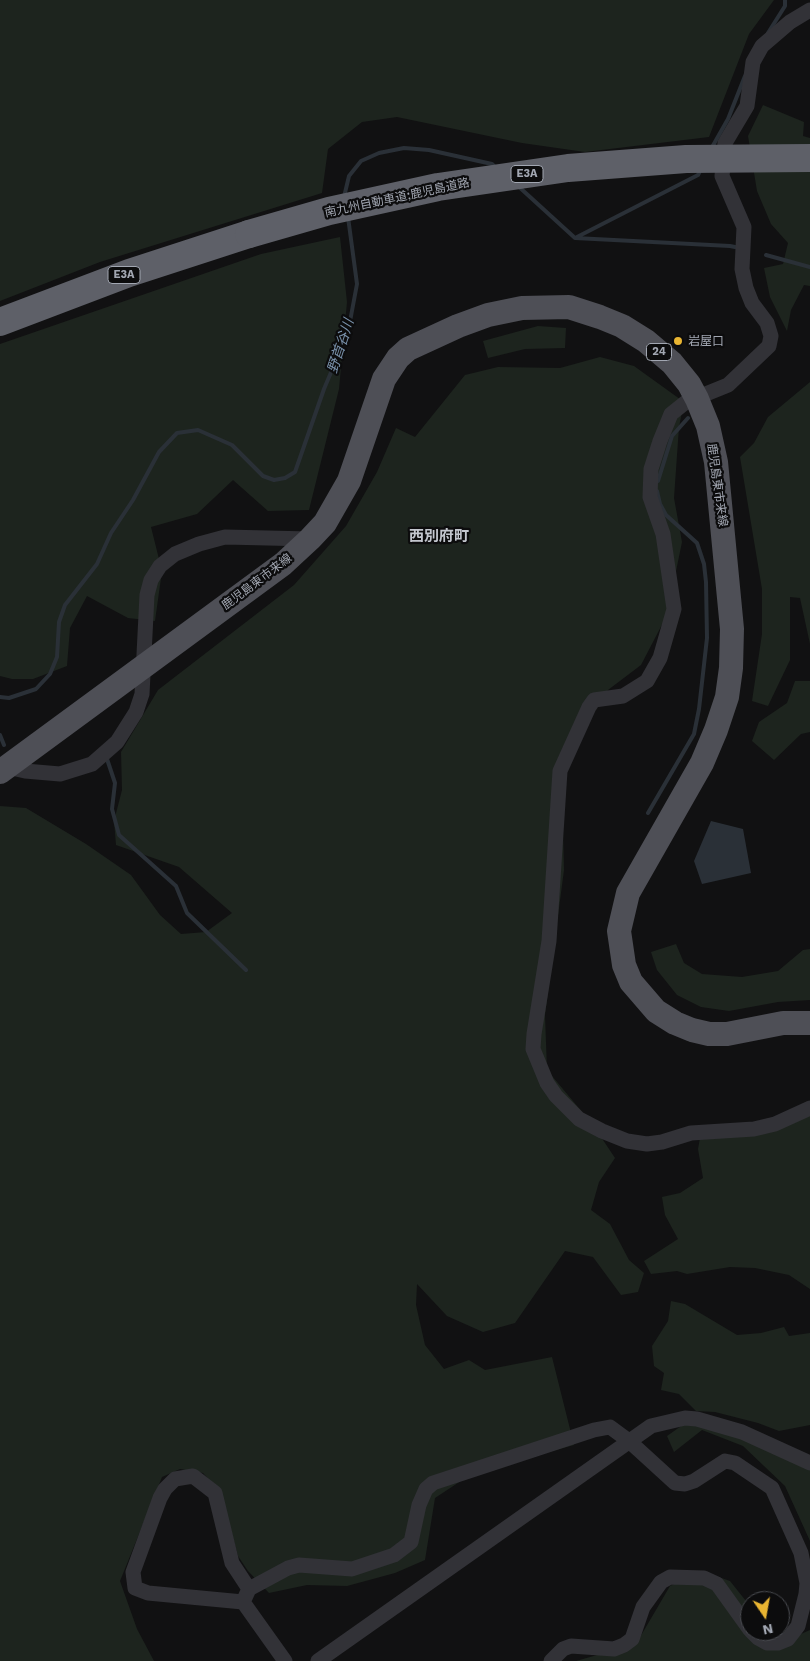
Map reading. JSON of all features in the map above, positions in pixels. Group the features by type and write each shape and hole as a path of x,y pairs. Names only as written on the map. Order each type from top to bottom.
{"highway":[{"name":"南九州自動車道;鹿児島道路","path":"0,322 129,273 249,234 329,211 438,187 568,168 686,159 810,158"}],"main road":[{"name":"鹿児島東市来線","path":"3,768 283,564 310,539 325,523 349,480 390,369 408,349 458,326 488,315 541,307 569,308 600,317 622,326 646,341 672,363 689,384 697,399 709,431 719,488 730,592 732,668 727,697 702,762 628,893 619,931 624,966 631,982 656,1011 675,1024 692,1030 709,1034 727,1034 783,1023 810,1023"}],"street":[{"path":"810,10 790,22 762,46 753,62 747,106 725,143 722,176 744,227 742,270 752,303 767,323 771,336 769,346 728,385 686,402 671,414 660,441 648,483 650,497 663,534 674,609 660,658 647,681 634,691 623,696 594,700 560,771 549,941 533,1050 547,1083 556,1096 579,1119 602,1132 627,1141 647,1144 662,1142 691,1133 754,1129 775,1124 810,1108"},
{"path":"3,768 60,774 92,764 118,742 136,712 142,694 147,595 151,580 160,566 175,554 225,536 310,539"},
{"path":"318,1661 651,1426 684,1418 697,1419 742,1432 810,1463"},
{"path":"285,1661 246,1595 232,1563 215,1493 193,1476 175,1479 162,1494 133,1572 135,1588 148,1593 246,1595 288,1568 299,1565 352,1570 401,1552 411,1542 419,1505 426,1489 442,1479 465,1474 603,1427 616,1430 675,1483 685,1484 694,1481 725,1461 735,1463 772,1488 801,1553 807,1583 798,1626 790,1636"},
{"path":"551,1661 563,1649 571,1646 614,1649 624,1645 632,1639 644,1607 660,1582 670,1577 704,1578 717,1584 740,1616"},
{"path":"763,1641 778,1643 783,1641"}],"shaded area":[{"path":"0,0 774,0 749,34 709,137 585,152 522,143 397,117 362,122 328,149 322,193 100,262 0,301"},
{"path":"763,105 804,122 803,136 810,138 810,286 804,285 791,310 787,331 770,297 764,268 783,264 788,243 771,224 757,191 748,136"},
{"path":"340,237 347,302 339,389 309,510 268,511 233,480 197,514 151,527 162,571 155,621 128,618 87,596 70,628 67,666 33,679 12,679 0,676 0,344 261,254"},
{"path":"538,326 566,328 565,348 525,349 488,358 483,341"},
{"path":"600,357 634,366 684,402 679,427 674,498 682,542 667,615 641,665 608,690 568,744 562,792 564,870 545,1015 547,1070 593,1125 615,1158 599,1182 591,1210 610,1224 629,1260 644,1273 638,1292 621,1295 593,1257 565,1251 515,1323 483,1332 447,1316 417,1284 416,1305 425,1345 444,1369 469,1360 485,1370 552,1357 574,1445 473,1473 435,1498 425,1560 395,1573 347,1586 307,1585 269,1593 248,1571 238,1556 221,1493 203,1473 180,1469 162,1477 120,1581 137,1629 154,1661 0,1661 0,806 26,808 86,844 131,875 160,915 181,934 206,932 232,913 179,867 116,845 114,821 122,790 121,752 158,690 294,585 346,526 377,472 396,428 415,437 465,375 498,367 560,368"},
{"path":"810,382 810,644 800,598 790,597 790,660 768,706 752,701 762,634 762,589 740,457 754,443 768,417"},
{"path":"795,681 810,681 810,732 801,734 774,760 752,741 759,722 787,703"},
{"path":"711,821 743,829 751,873 702,884 694,861"},
{"path":"676,944 684,963 702,974 742,977 778,971 803,950 810,949 810,1000 778,1002 729,1011 701,1007 677,995 657,970 651,952"},
{"path":"810,1111 810,1289 789,1275 755,1268 730,1267 687,1274 677,1271 651,1274 644,1261 678,1239 665,1215 662,1197 680,1193 703,1178 698,1149 700,1138"},
{"path":"671,1301 685,1304 737,1335 761,1333 784,1327 789,1336 810,1333 810,1425 779,1431 758,1423 715,1412 696,1411 679,1394 661,1390 664,1373 654,1366 652,1346 668,1321"},
{"path":"691,1419 810,1460 810,1541 785,1486 743,1446 702,1430 674,1452 667,1436"},
{"path":"702,1571 730,1581 740,1594 740,1641 790,1641 790,1636 794,1637 810,1630 810,1661 576,1661 636,1644 670,1586"}],"waterway":[{"path":"768,33 785,6 785,0"},
{"path":"711,149 728,119 745,76"},
{"name":"野首谷川","path":"344,197 349,176 361,161 379,153 404,148 429,150 492,164 495,167"},
{"path":"577,237 698,175 701,169"},
{"name":"野首谷川","path":"518,186 575,238 740,248"},
{"name":"野首谷川","path":"0,697 9,698 36,689 50,674 57,657 59,622 65,605 97,564 111,533 133,500 159,452 177,433 198,430 232,445 263,476 274,480 285,478 295,472 324,389 348,332 357,284 348,217"},
{"name":"野首谷川","path":"766,255 810,267"},
{"path":"658,481 672,436 688,418"},
{"path":"648,813 694,734 699,709 707,638 706,582 704,564 697,543 666,515 660,504 657,491"},
{"path":"0,735 4,745"},
{"path":"107,759 115,783 112,809 119,835 176,886 187,913 246,970"}],"place":[{"name":"岩屋口","path":"678,341"}],"district":[{"name":"西別府町","path":"439,537"}]}
